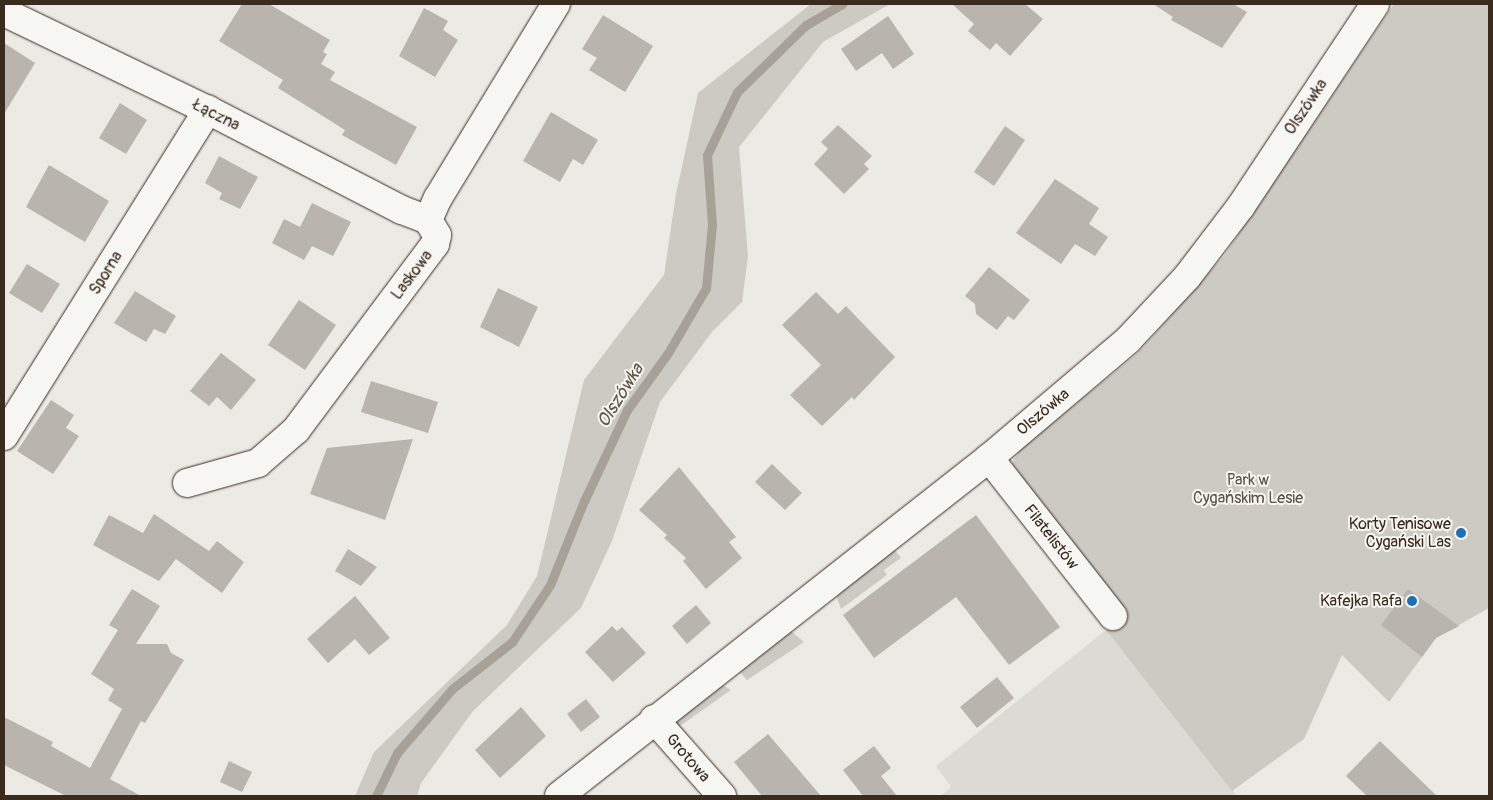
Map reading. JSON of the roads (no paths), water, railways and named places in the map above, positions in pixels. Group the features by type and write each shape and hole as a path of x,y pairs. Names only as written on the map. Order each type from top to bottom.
{"street":[{"path":"428,220 438,198 556,4"},
{"name":"Olszówka","path":"559,796 654,719 988,458 1128,340 1187,277 1241,206 1375,4"},
{"name":"Łączna","path":"4,12 208,110 402,210 428,220"},
{"name":"Sporna","path":"4,436 208,110"},
{"name":"Laskowa","path":"188,482 258,463 296,430 430,253 437,235 428,220"},
{"name":"Filatelistów","path":"988,458 1113,616"},
{"name":"Grotowa","path":"654,719 722,796"}],"waterway":[{"name":"Olszówka","path":"376,796 397,753 452,689 512,642 550,585 584,501 627,410 668,353 706,288 712,225 707,155 737,92 806,25 842,4"}],"place":[{"name":"Korty Tenisowe Cygański Las","path":"1461,533"},
{"name":"Kafejka Rafa","path":"1412,601"}],"park label":[{"name":"Park w Cygańskim Lesie","path":"1248,489"}]}
